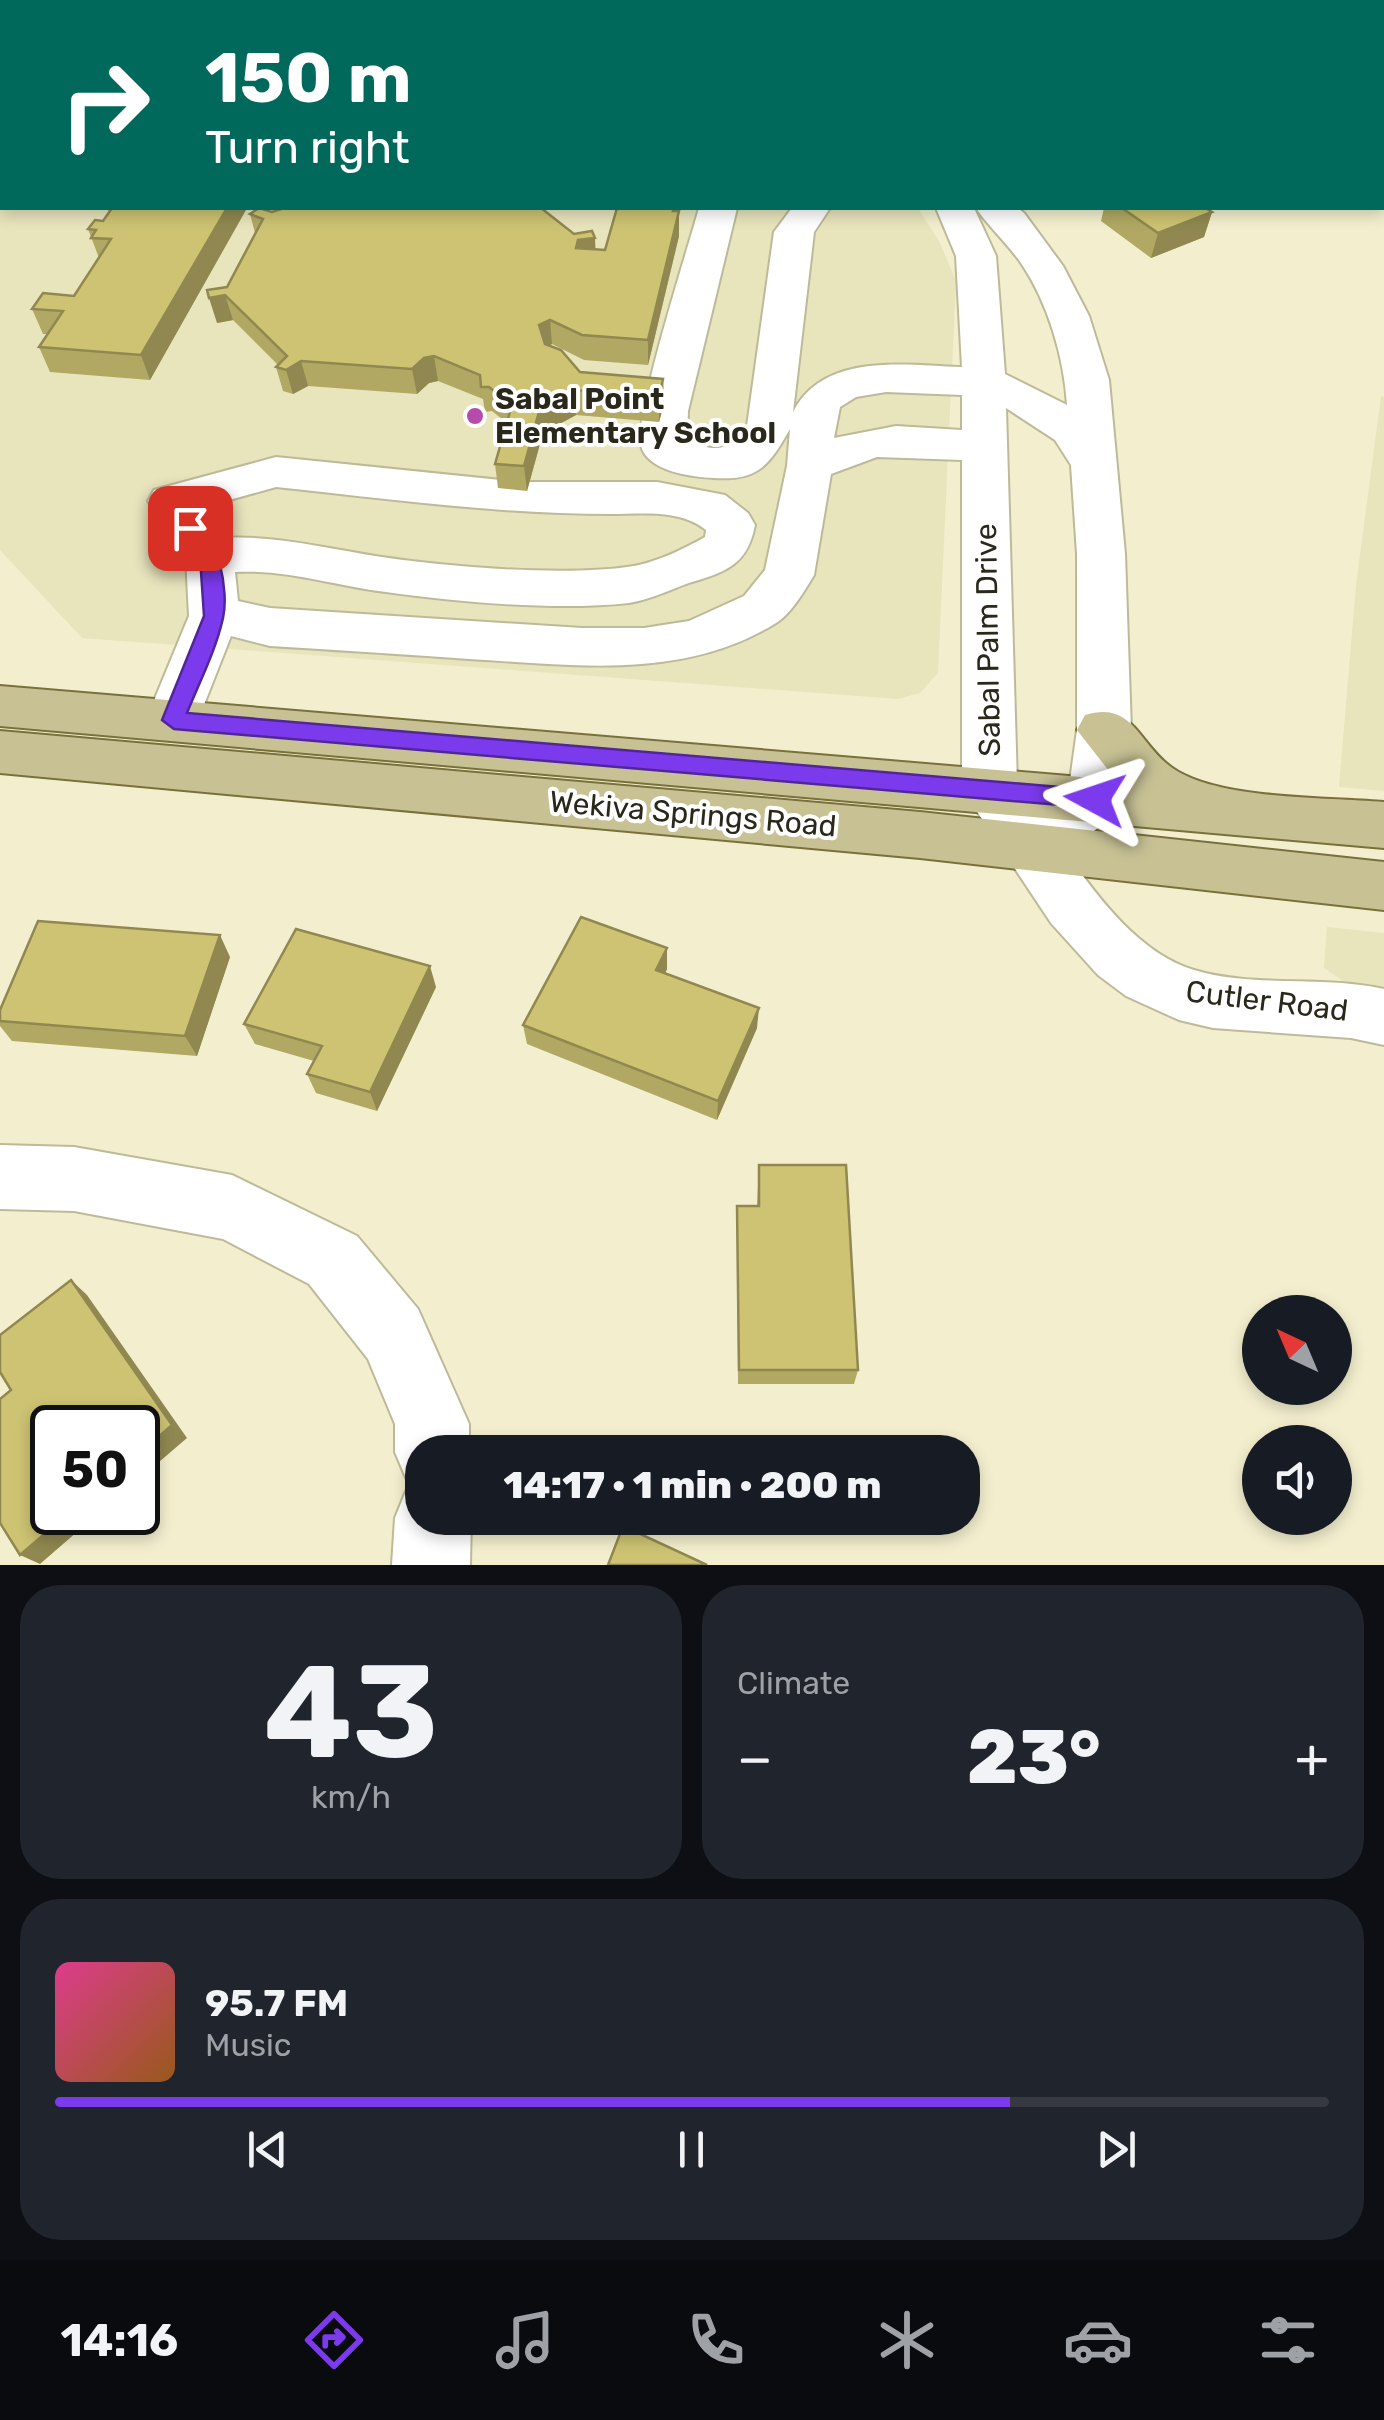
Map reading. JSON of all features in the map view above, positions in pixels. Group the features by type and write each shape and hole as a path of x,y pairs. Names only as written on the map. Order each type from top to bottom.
{"main road":[{"name":"Wekiva Springs Road","path":"0,706 1384,825"},
{"path":"1104,730 1152,782 1204,809"},
{"name":"Wekiva Springs Road","path":"0,752 1033,846 1384,886"}],"street":[{"path":"717,210 666,412 664,446 692,462 734,464 752,455 769,426 794,232 810,210"},
{"name":"Sabal Palm Drive","path":"956,210 976,256 985,382 990,789 1033,846"},
{"path":"997,210 1043,266 1068,316 1087,380 1095,467 1104,730 1095,799 1033,846"},
{"path":"214,614 270,627 582,647 644,648 698,638 762,608 790,575 810,466 813,416 822,398 844,385 886,378 985,382 1040,407 1071,430 1095,467"},
{"path":"810,466 848,446 883,438 986,447"},
{"path":"174,720 214,614 210,556 171,501 276,472 521,498 657,498 708,506 732,525 727,546 700,562 630,585 513,585 385,576 264,552 210,556"},
{"name":"Cutler Road","path":"1033,846 1085,926 1126,962 1180,994 1384,1017"},
{"path":"0,1177 74,1180 232,1208 333,1260 393,1334 432,1424 432,1435"},
{"path":"431,1565 432,1535"}],"shaded area":[{"name":"Sabal Point Elementary School","path":"0,210 919,210 940,243 956,281 938,673 920,693 898,699 82,638 0,550"},
{"path":"1381,396 1384,791 1339,787 1356,585"},
{"path":"1327,927 1384,933 1384,995 1356,990 1324,968"}],"building":[{"path":"111,210 226,210 141,355 39,347 63,311 32,309 43,293 74,296 111,239 91,238 96,230 88,229 95,220 103,221"},
{"path":"256,210 544,210 574,234 592,231 595,238 578,240 576,248 605,250 616,210 679,211 648,340 582,335 550,320 539,325 545,344 561,350 580,372 663,379 659,397 574,390 540,408 524,466 495,464 512,405 489,387 481,387 480,375 434,356 424,358 412,369 301,361 286,370 276,367 287,356 225,295 209,298 207,290 227,287 263,219 250,214"},
{"path":"1125,210 1212,212 1158,233"},
{"path":"581,917 667,948 656,970 759,1008 718,1101 523,1025"},
{"path":"38,921 220,935 185,1036 0,1021 0,1010"},
{"path":"296,929 430,966 370,1092 307,1074 322,1046 244,1024"},
{"path":"759,1165 846,1165 858,1370 739,1370 737,1206 759,1206"},
{"path":"71,1280 158,1405 30,1405 30,1535 43,1535 20,1555 0,1523 0,1399 11,1390 0,1372 0,1335"},
{"path":"160,1408 172,1425 160,1436"},
{"path":"620,1535 642,1535 707,1565 608,1565"}],"place":[{"name":"Sabal Point Elementary School","path":"475,416"}],"route":[{"path":"190,528 210,556 214,616 174,720 1095,799"}]}
